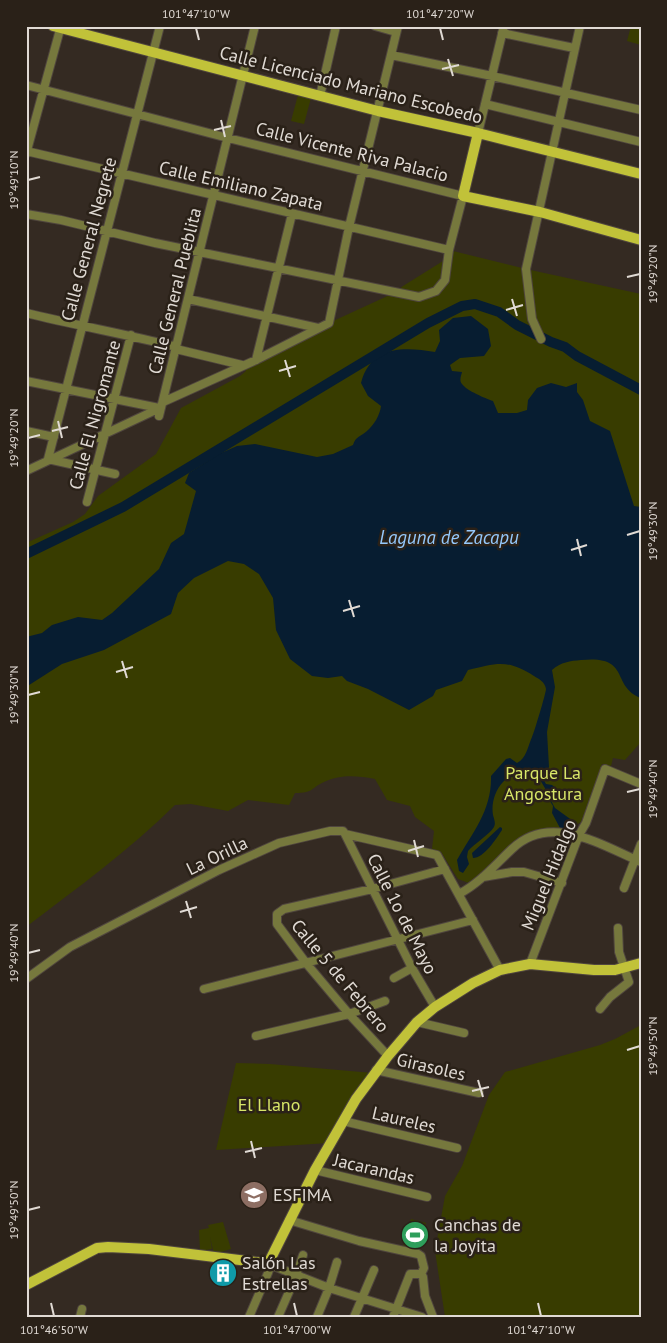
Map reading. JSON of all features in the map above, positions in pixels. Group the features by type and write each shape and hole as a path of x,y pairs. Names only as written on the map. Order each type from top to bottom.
{"main road":[{"name":"Calle Licenciado Mariano Escobedo","path":"59,27 378,111 641,174"},
{"path":"463,196 478,134"},
{"name":"Calle Vicente Riva Palacio","path":"463,196 540,212 640,238"},
{"path":"26,1285 97,1248 108,1246 269,1262 315,1170 343,1121 376,1070 417,1022 435,1007 473,983 500,970 530,964 615,970 641,963"}],"street":[{"name":"Calle General Negrete","path":"48,459 160,26"},
{"name":"Calle General Pueblita","path":"161,409 255,26"},
{"path":"320,96 336,26"},
{"path":"26,471 48,459 161,409 242,365 256,360 329,323 362,171 397,29 375,26"},
{"path":"540,337 530,312 526,270 580,26"},
{"path":"26,152 59,27"},
{"path":"478,134 503,30 574,48"},
{"path":"391,55 641,110"},
{"name":"Calle Vicente Riva Palacio","path":"26,85 228,138 463,196"},
{"path":"485,104 641,142"},
{"name":"Calle Emiliano Zapata","path":"26,152 449,250"},
{"path":"26,214 61,220 106,232 278,269 404,295 424,297 436,292 447,273 446,263 463,196"},
{"path":"256,360 292,214"},
{"path":"188,299 318,328"},
{"path":"26,313 173,346 176,349 242,365"},
{"name":"Calle El Nigromante","path":"87,502 131,336"},
{"path":"26,381 161,409"},
{"path":"26,431 54,437"},
{"path":"48,459 115,474"},
{"name":"Miguel Hidalgo","path":"530,964 562,883 575,834 586,823 605,769 641,784"},
{"name":"La Orilla","path":"26,980 70,947 251,855 279,844 330,830 343,831 345,834 437,855 445,869"},
{"path":"459,894 472,887 515,846 529,836 547,832 575,834 638,861"},
{"name":"Calle 1o de Mayo","path":"345,834 412,968 435,1007"},
{"path":"624,888 638,861 641,844"},
{"path":"372,889 445,869 500,970"},
{"path":"482,877 524,872 562,883"},
{"path":"451,880 472,887"},
{"name":"Calle 5 de Febrero","path":"372,889 284,909 277,914 277,924 306,963 388,1056"},
{"path":"204,989 473,920"},
{"path":"600,1009 610,997 628,982 619,952 618,928"},
{"path":"394,978 412,968"},
{"path":"256,1036 349,1014 385,1000"},
{"path":"417,1022 464,1032"},
{"name":"Girasoles","path":"376,1070 479,1093"},
{"name":"Laureles","path":"343,1121 457,1148"},
{"name":"Jacarandas","path":"315,1170 427,1197"},
{"path":"289,1220 359,1241 421,1256 424,1268 421,1274 425,1296 433,1317"},
{"path":"278,1317 303,1255"},
{"path":"249,1317 269,1262 296,1276 329,1288 422,1317"},
{"path":"316,1317 329,1288 337,1262"},
{"path":"354,1317 374,1270"},
{"path":"394,1317 410,1274 421,1274"}],"green space":[{"path":"631,26 641,26 641,45 627,41"},
{"path":"298,95 311,98 304,124 291,121"},
{"name":"Parque La Angostura","path":"449,250 641,294 641,742 625,760 613,758 611,766 602,764 581,822 567,831 534,834 474,885 458,879 441,852 432,849 434,831 415,817 410,806 387,800 375,779 343,777 331,779 309,791 295,793 289,805 248,800 228,811 191,804 175,805 122,853 26,927 26,543 73,522 85,514 98,496 156,454 181,408 240,376 246,371 245,368 318,328 394,293 443,261 446,263"},
{"path":"641,1025 641,1317 445,1317 435,1251 445,1196 462,1166 489,1095 505,1072 600,1045"},
{"name":"El Llano","path":"236,1063 373,1073 329,1143 216,1150"},
{"name":"Canchas de la Joyita","path":"411,1219 426,1223 418,1250 403,1246"},
{"path":"223,1222 231,1249 214,1254 210,1237 212,1249 200,1251 199,1230 209,1228 208,1225"}],"water":[{"name":"Laguna de Zacapu","path":"471,316 488,329 491,346 484,356 460,358 450,365 452,371 462,372 460,380 464,387 493,401 498,413 517,413 527,410 528,400 537,388 551,383 566,387 577,383 577,392 583,400 590,421 610,431 634,506 641,507 641,698 632,693 619,673 608,662 597,660 573,661 555,667 552,670 555,687 547,732 549,767 542,777 546,784 552,785 560,791 552,800 549,795 549,797 555,808 573,821 572,824 565,828 560,828 552,813 553,806 548,798 546,790 535,771 527,770 520,775 509,778 500,785 493,802 494,827 468,851 469,864 463,873 459,871 457,860 485,810 491,776 506,759 510,758 517,763 523,759 544,698 546,689 544,684 538,678 516,667 495,664 468,670 462,681 436,690 433,696 409,710 368,689 347,681 342,676 328,678 312,676 290,659 276,630 273,598 259,574 244,564 228,561 194,578 178,593 171,614 104,650 62,664 26,687 26,637 42,633 52,625 78,617 102,620 159,569 171,543 184,534 196,491 185,483 189,473 219,454 237,446 255,444 317,457 333,454 353,445 357,438 372,426 381,406 368,396 361,383 372,361 390,351 412,349 435,352 440,341 439,330 453,318"},
{"path":"500,827 502,830 489,847 481,855 473,858 472,853"}],"waterway":[{"path":"26,554 123,507 428,323 462,306 475,304 499,312 517,325 565,347 577,356 641,390"}],"place":[{"name":"ESFIMA","path":"254,1195"},
{"name":"Canchas de la Joyita","path":"415,1235"},
{"name":"Salón Las Estrellas","path":"223,1273"}]}
